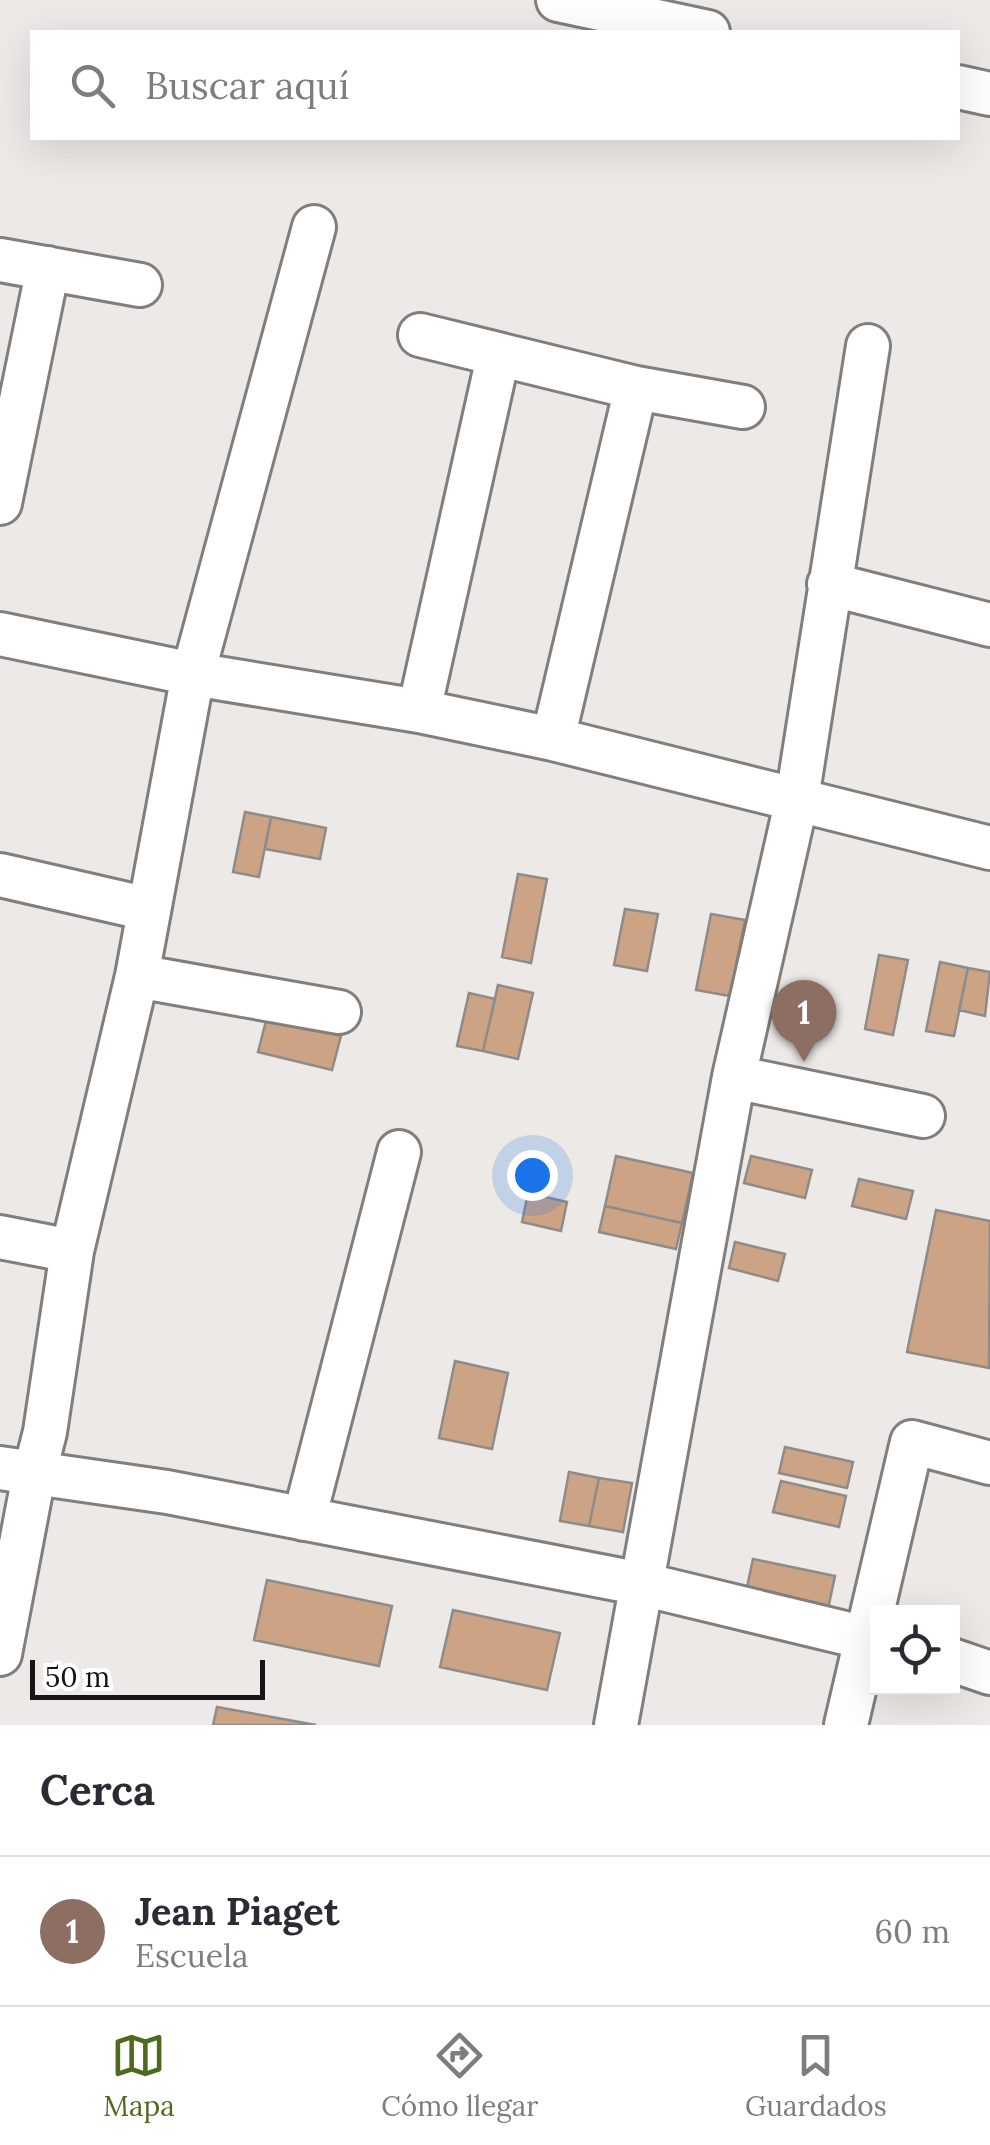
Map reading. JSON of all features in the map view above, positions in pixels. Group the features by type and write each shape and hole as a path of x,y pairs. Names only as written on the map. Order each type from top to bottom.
{"street":[{"path":"558,0 699,30"},
{"path":"960,87 990,94"},
{"path":"0,1654 17,1471 45,1432 72,1251 137,976 193,674 314,227"},
{"path":"0,260 140,286"},
{"path":"0,503 48,268"},
{"path":"420,335 636,388 743,407"},
{"path":"616,1725 734,1078 798,799 868,346"},
{"path":"419,711 498,357"},
{"path":"554,740 636,388"},
{"path":"829,584 990,625"},
{"path":"0,634 193,674 419,711 554,740 990,848"},
{"path":"0,875 148,909"},
{"path":"137,976 339,1012"},
{"path":"734,1078 923,1116"},
{"path":"304,1519 399,1152"},
{"path":"0,1238 72,1251"},
{"path":"880,1605 912,1442 990,1462"},
{"path":"17,1471 167,1492 642,1584 870,1639"},
{"path":"846,1725 870,1649"},
{"path":"960,1663 990,1672"}],"building":[{"path":"245,812 271,817 259,877 233,872"},
{"path":"271,817 326,828 320,859 265,849"},
{"path":"518,874 547,879 531,963 502,957"},
{"path":"625,909 658,914 647,971 614,965"},
{"path":"711,914 745,920 730,996 696,990"},
{"path":"879,955 908,960 893,1035 865,1029"},
{"path":"940,962 968,968 954,1036 926,1031"},
{"path":"968,968 990,972 985,1016 959,1010"},
{"path":"498,985 533,993 518,1059 483,1051"},
{"path":"469,993 495,999 483,1051 457,1046"},
{"path":"267,1017 341,1036 332,1070 258,1052"},
{"path":"616,1156 693,1173 682,1223 605,1206"},
{"path":"751,1156 812,1170 805,1198 744,1183"},
{"path":"859,1179 913,1191 906,1219 852,1206"},
{"path":"528,1193 567,1202 561,1231 522,1222"},
{"path":"605,1206 682,1223 676,1249 599,1232"},
{"path":"936,1210 990,1221 989,1368 907,1352"},
{"path":"735,1242 785,1254 778,1281 729,1268"},
{"path":"455,1361 508,1373 492,1449 439,1438"},
{"path":"785,1447 853,1462 847,1488 779,1473"},
{"path":"569,1472 599,1478 589,1526 560,1521"},
{"path":"599,1478 632,1483 623,1532 589,1526"},
{"path":"781,1481 846,1496 839,1527 773,1512"},
{"path":"753,1559 835,1576 828,1609 746,1592"},
{"path":"267,1580 392,1606 379,1666 254,1640"},
{"path":"453,1610 560,1633 547,1690 440,1667"},
{"path":"217,1707 316,1725 213,1725"}],"place":[{"name":"Jean Piaget","path":"804,1062"}]}
